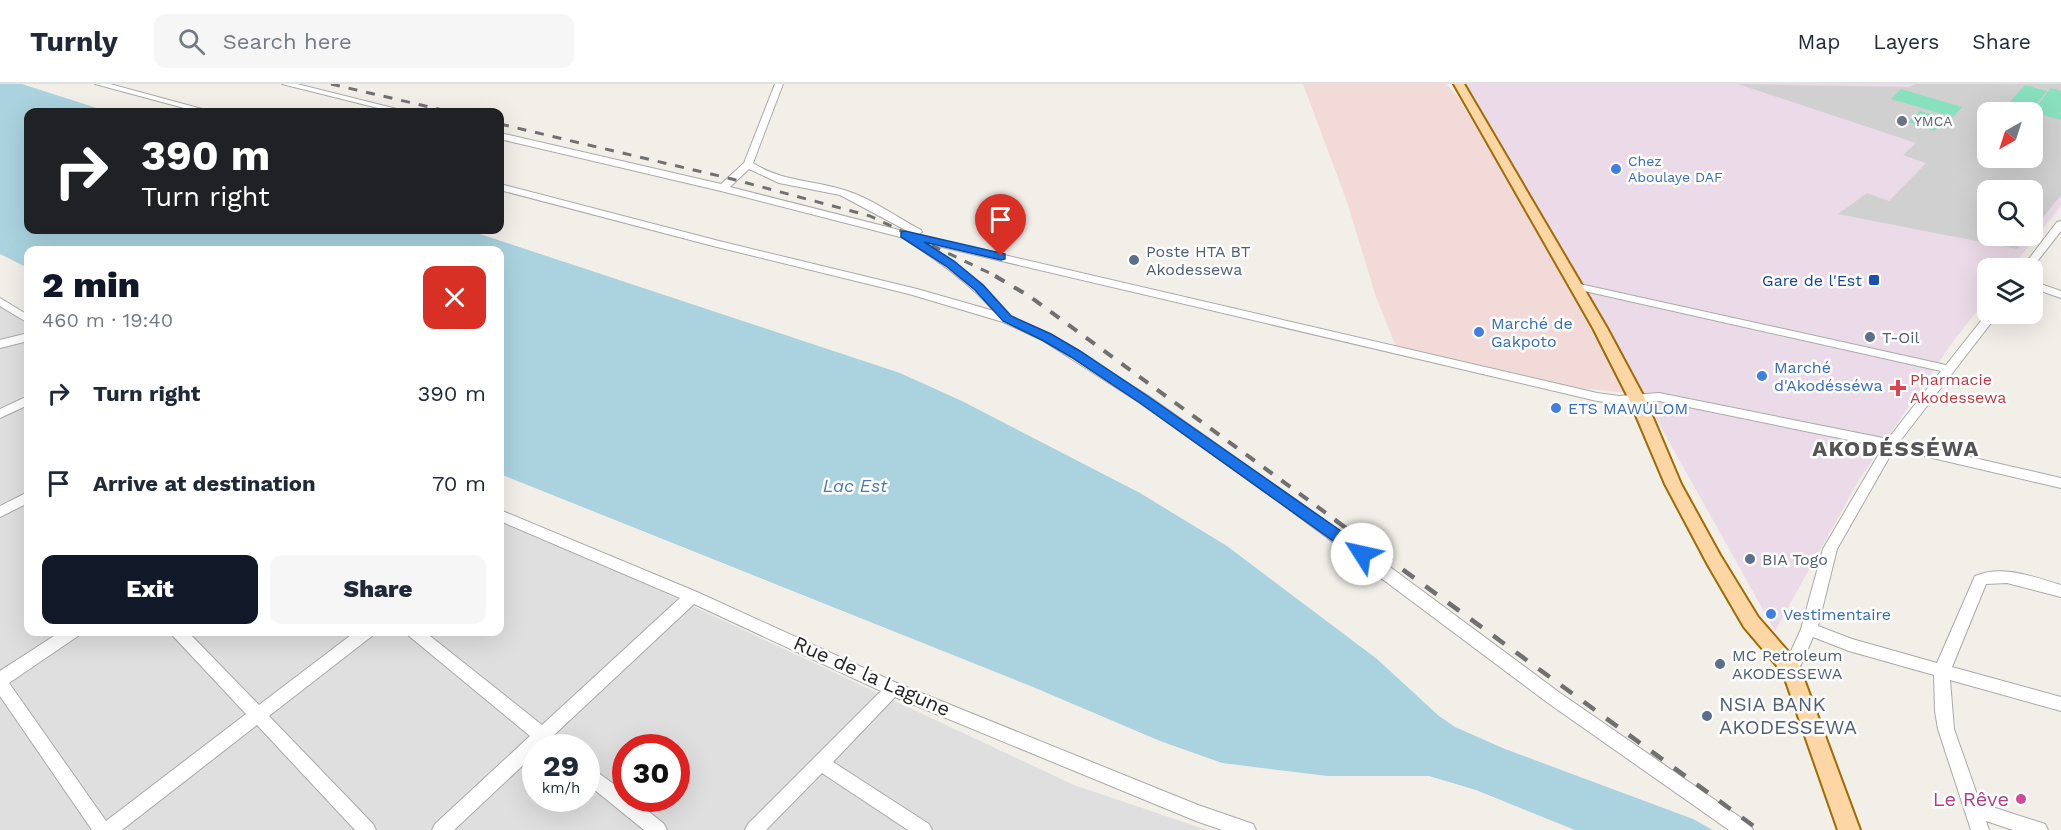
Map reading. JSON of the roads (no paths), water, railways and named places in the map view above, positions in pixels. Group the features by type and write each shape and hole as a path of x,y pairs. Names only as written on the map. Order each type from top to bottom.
{"main road":[{"path":"1459,84 1637,399 1673,484 1719,569 1751,622 1791,669 1849,830"}],"street":[{"path":"99,84 192,108"},
{"path":"286,84 387,108"},
{"path":"723,188 748,164 779,84"},
{"path":"504,137 1597,397 1619,400 1659,397 1891,444 2061,483"},
{"path":"748,164 770,178 846,194 869,204 933,240"},
{"path":"504,188 717,244 913,291 1007,319 1066,348 1145,400 1381,568 1554,698 1744,830"},
{"path":"2035,258 2061,224"},
{"path":"905,234 950,264 979,287 1007,319"},
{"path":"1575,286 1948,369"},
{"path":"2043,288 2061,295"},
{"path":"0,301 24,317"},
{"path":"1791,669 1809,629 1830,549 1891,444 1984,324"},
{"path":"0,344 24,339"},
{"path":"0,414 24,402"},
{"path":"0,512 24,499"},
{"name":"Rue de la Lagune","path":"504,522 692,596 894,689 1196,813 1248,830"},
{"path":"1980,830 1946,729 1942,671 1980,580 1985,576 2006,577 2061,591"},
{"path":"543,734 692,596"},
{"path":"1809,629 1833,640 2061,704"},
{"path":"66,636 0,682 102,830"},
{"path":"183,636 366,830"},
{"path":"108,830 361,636"},
{"path":"420,636 541,734"},
{"path":"754,830 894,689"},
{"path":"441,830 522,754"},
{"path":"819,762 923,830"},
{"path":"600,783 658,830"},
{"path":"1974,809 2039,830"}],"water":[{"name":"Lac Est","path":"0,84 22,84 97,108 24,108 24,234 480,234 900,373 962,401 1140,493 1227,546 1377,659 1439,716 1455,727 1505,749 1693,819 1713,830 1575,830 1476,790 1429,776 1327,776 1222,763 1160,741 1033,687 504,476 504,246 24,246 24,266 0,254"}],"railway":[{"path":"331,84 434,108"},
{"path":"504,125 732,179 870,216 998,277"},
{"path":"995,276 1029,296 1337,521"},
{"path":"1335,520 1759,830"}],"place":[{"name":"YMCA","path":"1902,121"},
{"name":"Chez Aboulaye DAF","path":"1616,169"},
{"name":"Poste HTA BT Akodessewa","path":"1134,260"},
{"name":"Gare de l'Est","path":"1874,280"},
{"name":"Marché de Gakpoto","path":"1479,332"},
{"name":"T-Oil","path":"1870,337"},
{"name":"Marché d'Akodésséwa","path":"1762,376"},
{"name":"Pharmacie Akodessewa","path":"1898,388"},
{"name":"ETS MAWULOM","path":"1556,408"},
{"name":"BIA Togo","path":"1750,559"},
{"name":"Vestimentaire","path":"1771,614"},
{"name":"MC Petroleum AKODESSEWA","path":"1720,664"},
{"name":"NSIA BANK AKODESSEWA","path":"1707,716"},
{"name":"Le Rêve","path":"2021,799"}],"district":[{"name":"AKODÉSSÉWA","path":"1896,448"}]}
